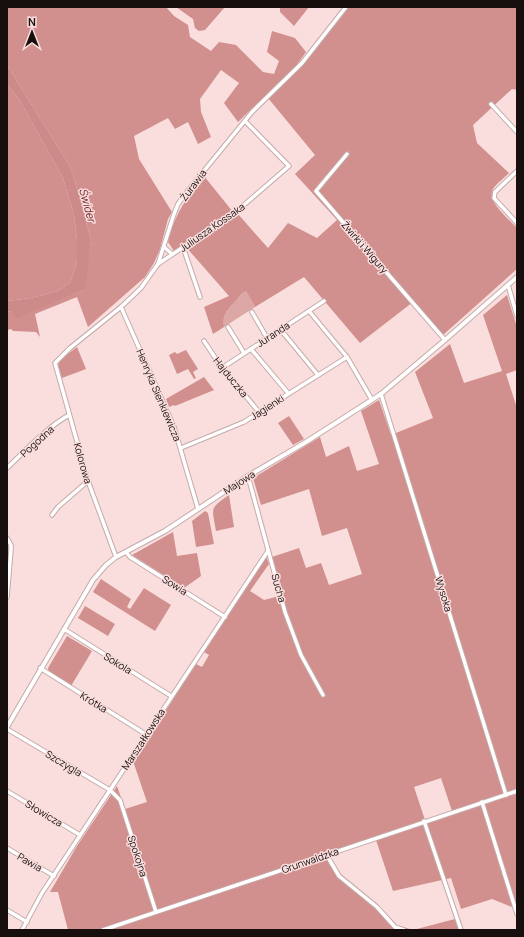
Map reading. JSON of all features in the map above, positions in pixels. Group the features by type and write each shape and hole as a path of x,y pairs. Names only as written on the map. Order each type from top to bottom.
{"street":[{"name":"Żurawia","path":"55,367 55,363 60,357 121,307 141,288 158,264 178,204 252,112 302,63 346,7"},
{"path":"491,104 517,132"},
{"name":"Juliusza Kossaka","path":"158,264 237,211 288,166 245,121"},
{"name":"Żwirki i Wigury","path":"347,154 316,191 446,340"},
{"path":"517,171 495,192 494,198 517,224"},
{"path":"164,247 172,254"},
{"path":"183,247 200,297"},
{"name":"Majowa","path":"7,728 40,668 93,580 106,565 116,557 165,531 248,476 381,394 446,340 517,277"},
{"path":"508,285 517,316"},
{"name":"Juranda","path":"222,368 324,301"},
{"name":"Henryka Sienkiewicza","path":"121,307 174,426 182,448 198,509"},
{"path":"309,311 347,357 372,400"},
{"path":"252,312 267,338"},
{"path":"228,327 244,353"},
{"path":"280,330 318,375"},
{"name":"Hajduczka","path":"204,341 222,368 259,412"},
{"path":"251,348 288,393"},
{"name":"Jagienki","path":"182,448 244,422 347,357"},
{"name":"Kolorowa","path":"55,367 88,481 116,557"},
{"name":"Wysoka","path":"381,394 506,795"},
{"name":"Pogodna","path":"7,468 46,432 69,415"},
{"name":"Sucha","path":"248,476 285,612 301,655 323,695"},
{"path":"52,515 58,507 88,481"},
{"path":"7,538 12,550 7,596"},
{"name":"Marszałkowska","path":"22,930 42,893 268,551"},
{"name":"Sowia","path":"126,552 225,617"},
{"name":"Sokola","path":"64,629 171,696"},
{"name":"Krótka","path":"40,668 147,735"},
{"name":"Szczygla","path":"7,728 110,790 120,800"},
{"name":"Słowicza","path":"7,791 80,835"},
{"name":"Grunwaldzka","path":"103,930 517,791"},
{"name":"Spokojna","path":"120,800 156,912"},
{"path":"482,802 517,914"},
{"path":"424,821 461,930"},
{"name":"Pawia","path":"7,848 54,876"},
{"path":"326,854 339,876 377,906 395,926 404,930"},
{"path":"7,910 27,922"}],"shaded area":[{"path":"7,7 166,7 174,16 188,25 190,37 211,51 219,42 236,45 263,72 274,74 279,61 267,52 272,31 295,38 306,52 296,66 238,122 224,103 239,83 221,70 200,99 201,112 211,137 198,144 188,122 175,129 168,118 134,136 139,159 172,212 168,219 160,249 154,263 145,277 88,327 77,297 35,314 40,337 36,332 13,331 11,329 7,330 7,311 12,312 54,302 84,290 91,240 73,174 69,165 7,65"},
{"path":"176,7 225,7 205,30 199,31 195,28 193,19"},
{"path":"280,7 309,7 294,26 280,12"},
{"path":"349,7 517,7 517,90 512,89 473,125 477,143 509,173 493,189 492,194 495,204 499,210 517,228 517,269 443,335 413,302 360,343 304,277 255,307 246,291 244,292 226,313 224,327 213,334 204,307 229,296 186,247 238,214 268,248 288,223 317,238 337,220 295,174 315,155 268,98 303,65"},
{"path":"7,65 69,165 73,174 91,240 84,290 17,318 12,312 7,311 7,301 31,298 58,291 70,283 77,262 77,239 74,215 63,178 19,99 7,85"},
{"path":"7,85 19,99 63,178 74,215 77,239 77,262 70,283 58,291 31,298 7,301"},
{"path":"204,176 233,212 174,251 168,242 174,223 187,199"},
{"path":"246,291 255,307 224,327 226,313 240,295"},
{"path":"507,295 517,327 517,370 506,374 517,408 517,790 509,793 510,796 517,794 517,909 492,899 461,909 451,878 393,891 376,840 329,856 340,874 378,905 397,925 413,930 68,930 58,892 50,892 77,846 117,786 125,809 147,802 133,761 196,664 202,667 209,655 204,652 266,556 269,564 250,591 264,600 283,595 272,557 299,548 306,568 321,563 329,585 362,574 347,528 322,536 309,489 261,505 253,478 320,437 326,457 349,446 357,471 379,464 361,411 379,400 391,435 433,418 415,372 450,344 464,383 502,371 483,315","holes":["441,778 452,811 425,820 414,787"]},
{"path":"77,347 86,369 62,378 58,365 61,359"},
{"path":"186,350 198,369 193,372 196,378 194,379 188,369 177,374 169,355 175,352 177,354"},
{"path":"204,377 214,390 169,407 166,399"},
{"path":"289,416 304,439 293,445 278,423"},
{"path":"229,495 234,527 216,531 213,513 215,506"},
{"path":"205,511 208,513 214,544 196,547 192,521"},
{"path":"173,532 177,556 197,553 201,576 184,588 132,555"},
{"path":"101,579 131,599 127,607 130,609 144,588 171,605 155,631 93,592"},
{"path":"85,606 115,624 108,636 78,618"},
{"path":"67,636 92,651 71,686 49,673 48,668"},
{"path":"455,919 459,930 413,930"}],"water label":[{"name":"Świder","path":"88,205"}]}
